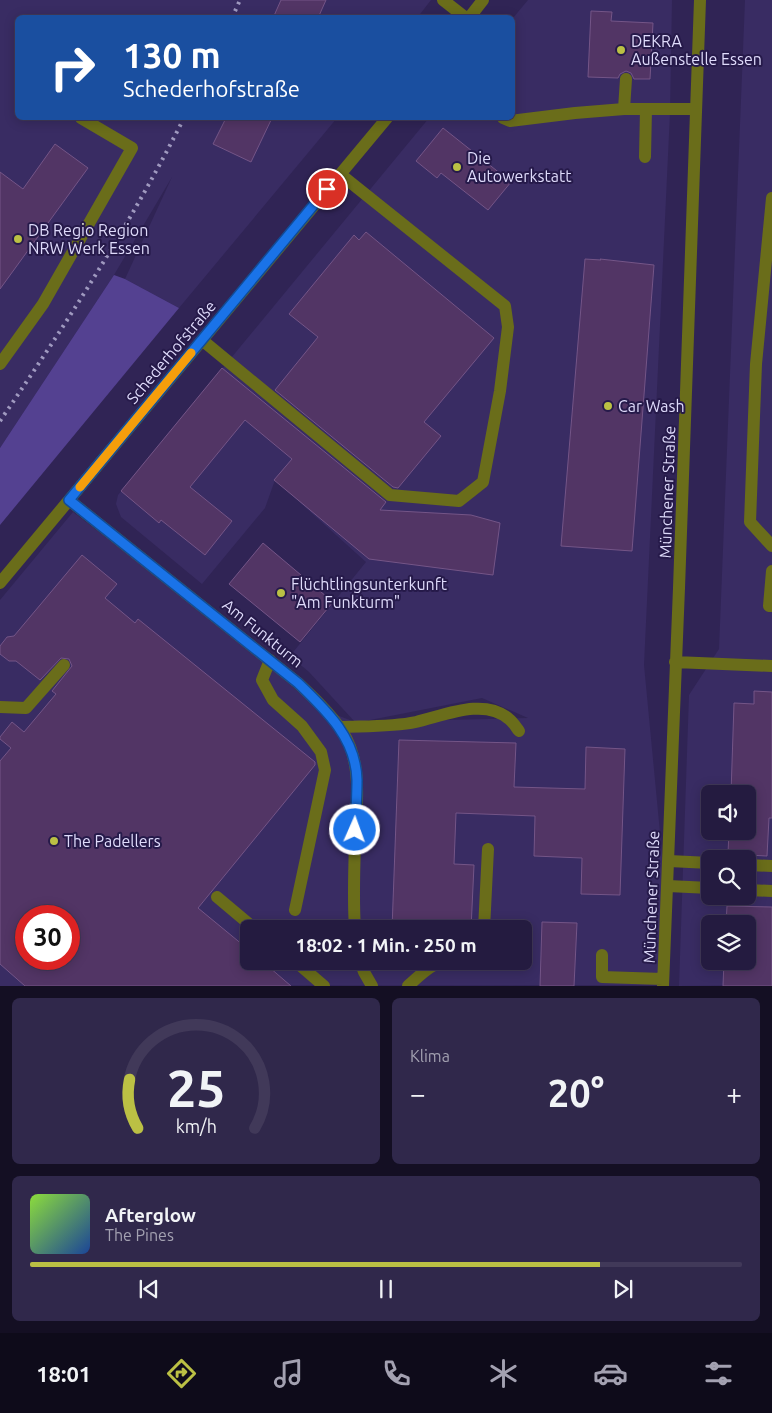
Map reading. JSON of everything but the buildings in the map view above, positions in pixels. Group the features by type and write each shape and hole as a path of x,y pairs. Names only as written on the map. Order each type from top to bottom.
{"street":[{"path":"443,0 464,15"},
{"path":"470,15 483,0"},
{"name":"Münchener Straße","path":"663,982 700,0"},
{"path":"624,109 626,78"},
{"path":"508,120 624,109 696,109"},
{"path":"645,157 646,109"},
{"path":"0,364 43,304 132,148 84,120"},
{"name":"Schederhofstraße","path":"0,583 384,120"},
{"path":"202,340 390,495 459,501 483,482 500,391 508,327 505,306 340,174"},
{"path":"772,198 756,364 750,522 772,546"},
{"name":"Am Funkturm","path":"69,500 298,683 330,714 340,727 354,757 357,778 353,899 354,920"},
{"path":"772,571 769,606 772,606"},
{"path":"270,660 262,680 273,700 302,726 321,752 324,770 295,910"},
{"path":"675,662 772,666"},
{"path":"0,707 26,708 64,665"},
{"path":"340,727 416,722 460,710 478,709 495,712 509,718 519,731"},
{"path":"484,920 488,849"},
{"path":"669,861 701,863"},
{"path":"756,865 772,866"},
{"path":"668,886 701,888"},
{"path":"756,890 772,891"},
{"path":"217,897 245,920"},
{"path":"602,955 602,977 663,982"},
{"path":"305,970 324,986"},
{"path":"363,970 372,986"},
{"path":"408,986 427,970"}],"shaded area":[{"path":"0,0 431,0 419,15 15,15 15,120 335,120 179,308 125,279 172,177 114,275 0,448"},
{"path":"528,0 672,0 670,113 644,665 663,864 658,985 0,986 0,600 73,512 196,606 318,708 355,722 309,672 290,656 366,562 275,480 265,508 202,584 121,517 116,504 118,495 427,120 515,120 515,16","holes":["482,698 528,718 360,722"]},
{"path":"745,0 772,0 772,985 679,986 689,695 719,649"},
{"path":"114,275 179,308 0,525 0,448"}],"railway":[{"path":"233,15 240,0"},
{"path":"0,421 50,347 97,272 142,196 183,120"}],"slow traffic":[{"path":"80,487 191,353"}],"place":[{"name":"DEKRA Außenstelle Essen","path":"621,50"},
{"name":"Die Autowerkstatt","path":"457,167"},
{"name":"DB Regio Region NRW Werk Essen","path":"18,239"},
{"name":"Car Wash","path":"608,406"},
{"name":"Flüchtlingsunterkunft \"Am Funkturm\"","path":"281,593"},
{"name":"The Padellers","path":"54,841"}],"route":[{"path":"327,189 69,500 298,683 330,714 344,733 354,757 357,778 355,830"}]}
